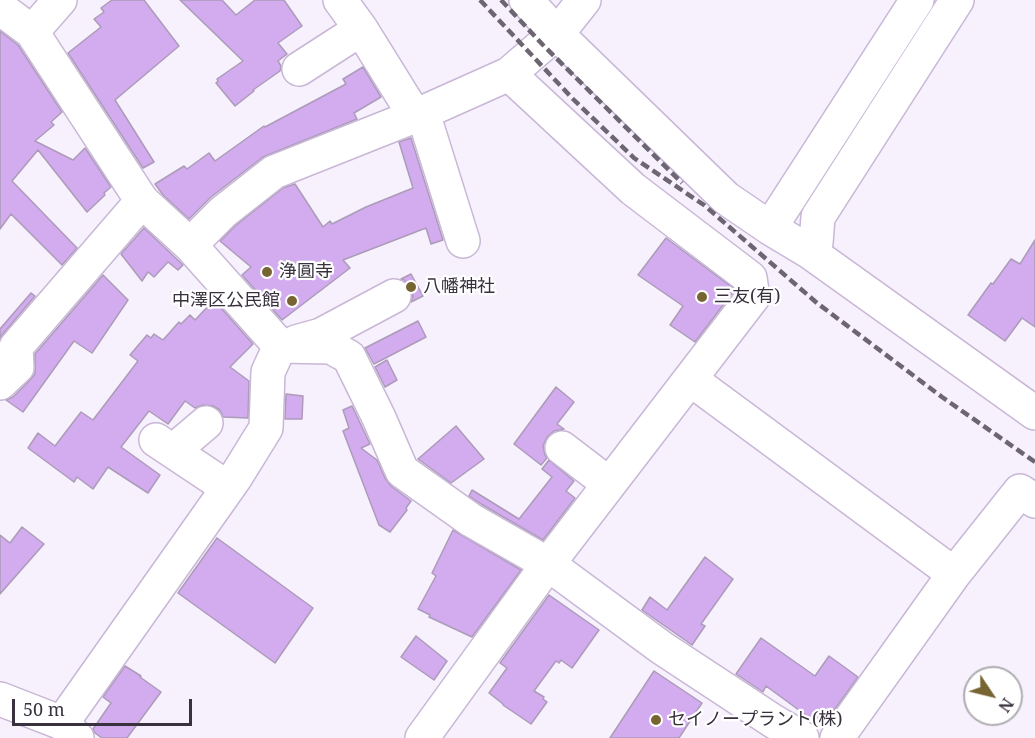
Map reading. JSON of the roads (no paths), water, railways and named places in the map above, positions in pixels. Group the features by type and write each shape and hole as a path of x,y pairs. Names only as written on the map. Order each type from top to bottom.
{"street":[{"path":"32,32 60,0"},
{"path":"340,0 419,115 463,241"},
{"path":"526,0 556,33 726,198 810,252 1035,413"},
{"path":"190,245 223,212 274,172 419,115 508,74 556,33 584,0"},
{"path":"770,228 917,0"},
{"path":"810,252 816,243 818,217 957,0"},
{"path":"0,8 32,32 142,201 190,245 280,346 331,347 349,357 402,471 471,520 548,564 768,729 802,738"},
{"path":"299,69 361,29"},
{"path":"422,738 548,564 753,297 750,278 633,189 508,74"},
{"path":"0,383 17,367 8,341 142,201"},
{"path":"280,346 321,335 394,296"},
{"path":"0,699 69,731 267,428 268,372 280,346"},
{"path":"690,379 954,574"},
{"path":"206,423 164,446 228,488"},
{"path":"562,448 609,484"},
{"path":"837,738 954,574 1020,490 1035,501"}],"railway":[{"path":"480,0 573,99 634,158 704,205 817,303 942,397 1035,462"},
{"path":"501,0 682,183"}],"place":[{"name":"浄圓寺","path":"267,272"},
{"name":"八幡神社","path":"411,287"},
{"name":"三友(有)","path":"702,297"},
{"name":"中澤区公民館","path":"292,301"},
{"name":"セイノープラント(株)","path":"656,720"}]}
